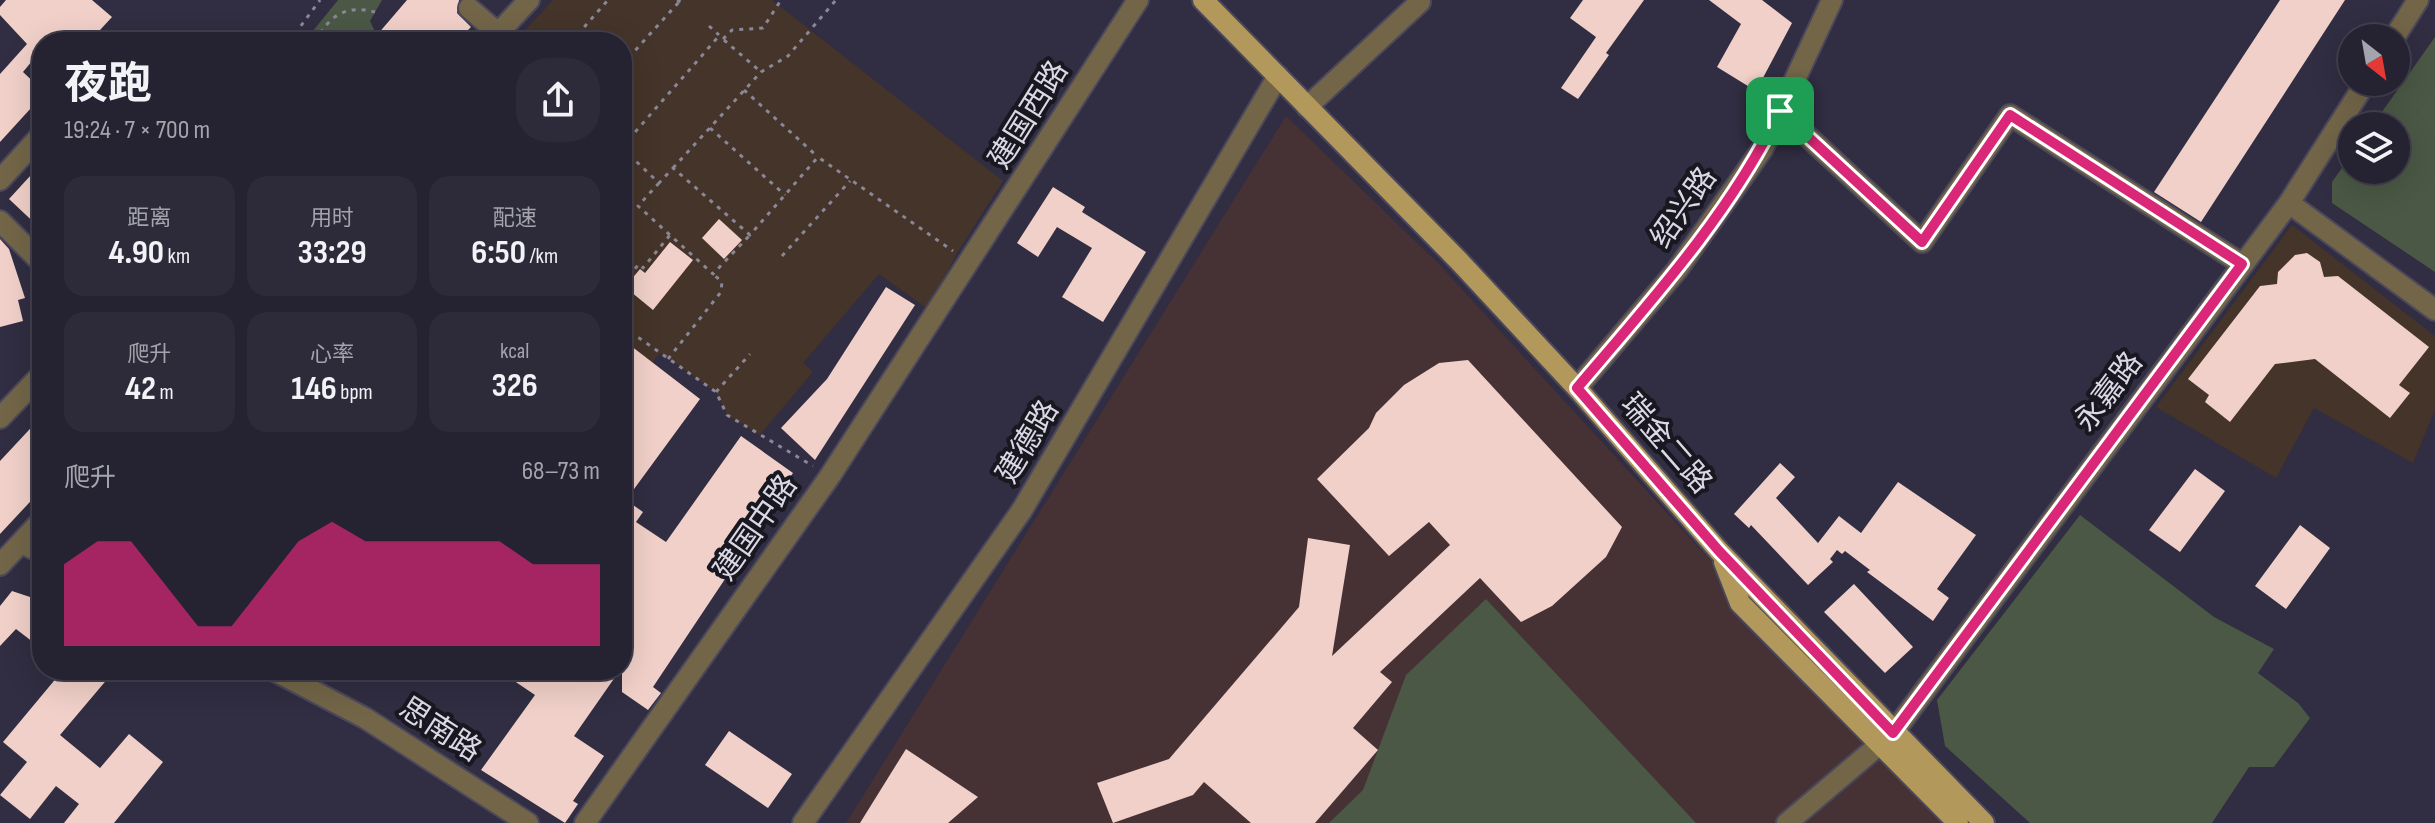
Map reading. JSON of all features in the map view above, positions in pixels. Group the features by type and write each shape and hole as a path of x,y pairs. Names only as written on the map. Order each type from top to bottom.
{"main road":[{"name":"瑞金二路","path":"1203,0 1577,388 1888,740 1984,823"},
{"path":"1888,740 1958,823"}],"street":[{"path":"499,32 529,0"},
{"name":"建国西路","path":"969,262 1138,0"},
{"name":"绍兴路","path":"1577,388 1677,270 1763,148 1832,0"},
{"path":"2403,24 2418,0"},
{"path":"1307,107 1420,2"},
{"path":"469,8 490,32"},
{"name":"建德路","path":"803,823 1022,510 1278,76"},
{"name":"永嘉路","path":"1787,823 1888,740 2289,203 2357,96"},
{"path":"1780,111 1922,242 2010,115 2242,264"},
{"path":"0,180 32,145"},
{"path":"2289,203 2435,310"},
{"path":"0,221 32,253"},
{"name":"建国中路","path":"585,823 830,476 969,262"},
{"path":"0,418 32,384"},
{"path":"0,565 32,531"},
{"path":"21,543 32,548"},
{"name":"思南路","path":"292,680 365,718 528,823"}],"path":[{"path":"296,32 320,0"},
{"path":"580,32 608,0"},
{"path":"632,136 721,38 732,30 763,28 781,0"},
{"path":"668,359 721,292 722,282 638,206 761,72 788,56 836,0"},
{"path":"632,54 680,2"},
{"path":"320,32 338,12 360,8 375,12"},
{"path":"709,26 761,72"},
{"path":"744,90 818,157 969,262"},
{"path":"710,128 785,195"},
{"path":"632,157 659,183"},
{"path":"713,274 818,157"},
{"path":"673,168 750,235"},
{"path":"782,256 850,181"},
{"path":"632,272 639,264 643,268 670,235"},
{"path":"632,333 716,392 727,415 830,476"},
{"path":"716,392 750,354"}],"shaded area":[{"path":"553,0 772,0 1003,181 956,255 929,310 879,274 803,363 813,372 760,435 727,415 716,392 660,353 632,390 632,32 523,32"},
{"path":"1286,116 1438,263 1951,823 846,823"},
{"path":"2292,225 2435,336 2435,410 2413,463 2314,408 2276,478 2156,407"}],"green space":[{"path":"338,0 382,0 370,21 375,32 312,32"},
{"path":"2435,37 2435,272 2332,203 2332,182 2338,174 2338,184 2410,184 2410,112 2382,112 2393,96 2410,96 2410,72"},
{"path":"2080,515 2214,617 2274,649 2258,673 2298,703 2310,718 2274,767 2249,767 2212,823 2030,823 1945,746 1937,700"},
{"path":"1486,599 1696,823 1329,823 1363,790 1406,675"}],"building":[{"path":"6,0 92,0 112,17 98,32 32,32 32,61 23,72 32,81 32,107 0,142 0,74 27,44 0,15 0,7"},
{"path":"407,0 459,0 457,13 471,27 466,32 380,32"},
{"path":"1583,0 1644,0 1578,99 1561,88 1596,37 1570,18"},
{"path":"1709,0 1762,0 1792,23 1756,91 1717,67 1741,24"},
{"path":"2280,0 2345,0 2201,222 2154,192"},
{"path":"32,174 32,221 9,199"},
{"path":"1053,187 1085,207 1082,212 1146,252 1103,322 1062,297 1092,248 1057,227 1038,257 1017,243"},
{"path":"719,219 742,240 724,259 702,238"},
{"path":"0,239 9,249 25,298 18,300 23,321 0,327"},
{"path":"670,242 693,260 653,310 632,293 632,279 640,269 645,273"},
{"path":"2307,253 2320,262 2324,277 2338,276 2429,347 2399,385 2410,393 2390,418 2315,359 2275,364 2230,422 2205,402 2209,395 2188,379 2260,286 2277,284 2278,272 2295,255"},
{"path":"886,287 915,305 815,460 781,428 827,379"},
{"path":"632,347 700,399 632,492"},
{"path":"1468,360 1622,527 1606,557 1552,606 1521,622 1480,578 1380,672 1392,682 1353,728 1378,750 1315,823 1251,823 1204,782 1193,795 1113,823 1097,783 1169,759 1299,607 1308,538 1350,545 1332,656 1450,545 1429,522 1389,556 1317,479 1369,428 1376,413 1404,385 1439,363"},
{"path":"32,427 32,500 0,534 0,461"},
{"path":"741,436 793,473 720,576 725,579 653,687 661,693 648,710 622,692 622,680 632,680 632,504 643,512 636,522 666,542"},
{"path":"1780,463 1795,477 1776,498 1818,543 1839,516 1861,533 1898,482 1976,535 1937,589 1949,598 1933,621 1867,572 1870,570 1845,551 1842,554 1837,550 1830,559 1833,562 1808,585 1751,525 1749,528 1734,514"},
{"path":"2195,469 2225,491 2180,552 2149,530"},
{"path":"2300,525 2330,548 2286,609 2255,586"},
{"path":"1854,584 1913,647 1885,673 1824,612"},
{"path":"12,591 32,598 32,641 16,629 0,646 0,606"},
{"path":"55,680 107,680 60,735 100,768 129,734 163,762 114,823 64,823 79,804 56,786 30,819 0,795 27,762 3,742"},
{"path":"513,680 613,680 574,736 604,756 573,801 578,804 565,823 481,770 535,695"},
{"path":"729,731 792,774 768,808 705,765"},
{"path":"906,749 978,797 948,823 860,823"}],"route":[{"path":"1780,111 1922,242 2010,115 2242,264 1893,733 1719,551 1577,388 1677,270 1763,148 1780,111"}]}
